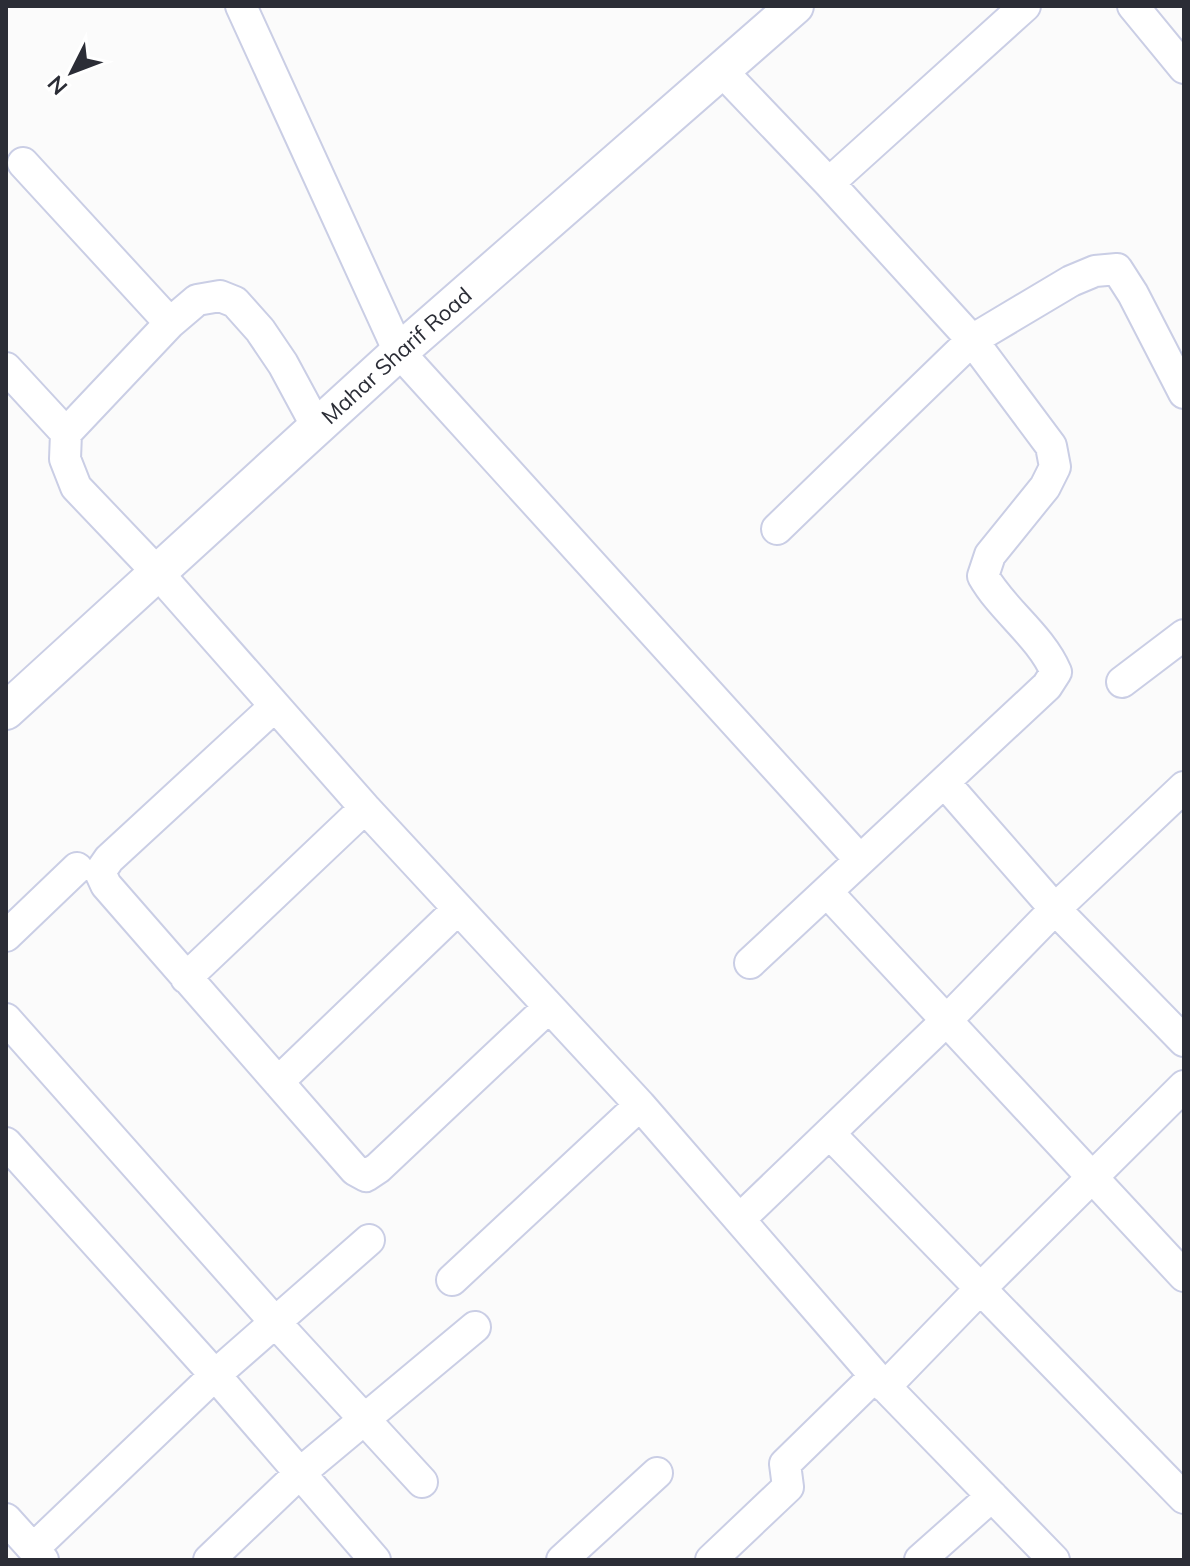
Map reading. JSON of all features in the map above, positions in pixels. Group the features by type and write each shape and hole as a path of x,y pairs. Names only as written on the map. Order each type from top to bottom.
{"main road":[{"name":"Mahar Sharif Road","path":"6,711 399,352 795,6"}],"street":[{"path":"241,6 399,352 860,860"},
{"path":"829,183 1025,6"},
{"path":"1133,6 1184,68"},
{"path":"721,70 972,340 1051,446 1055,467 1045,487 990,555 983,576 994,595 1050,658 1056,672 1047,686 750,963"},
{"path":"23,163 170,323"},
{"path":"777,529 972,340 1071,281 1095,271 1117,269 1184,393"},
{"path":"317,427 283,364 260,330 235,302 220,296 197,300 170,323 66,433 65,459 76,487 157,572 365,808 640,1105 880,1382 1054,1560"},
{"path":"6,368 66,433"},
{"path":"1122,682 1184,635"},
{"path":"275,706 109,859 100,872 106,885 355,1170 366,1176 378,1168 549,1007"},
{"path":"944,782 1055,909 1184,1041"},
{"path":"740,1219 946,1021 1055,909 1181,795"},
{"path":"186,978 365,808"},
{"path":"6,936 77,868"},
{"path":"828,893 1184,1276"},
{"path":"278,1082 458,909"},
{"path":"6,1019 275,1322 422,1482"},
{"path":"711,1560 788,1487 785,1464 979,1290 1184,1086"},
{"path":"452,1280 640,1105"},
{"path":"830,1134 1184,1498"},
{"path":"6,1143 215,1375 375,1560"},
{"path":"6,1519 38,1554 215,1375 369,1240"},
{"path":"209,1560 300,1473 475,1327"},
{"path":"562,1560 657,1473"},
{"path":"920,1560 992,1496"}]}
